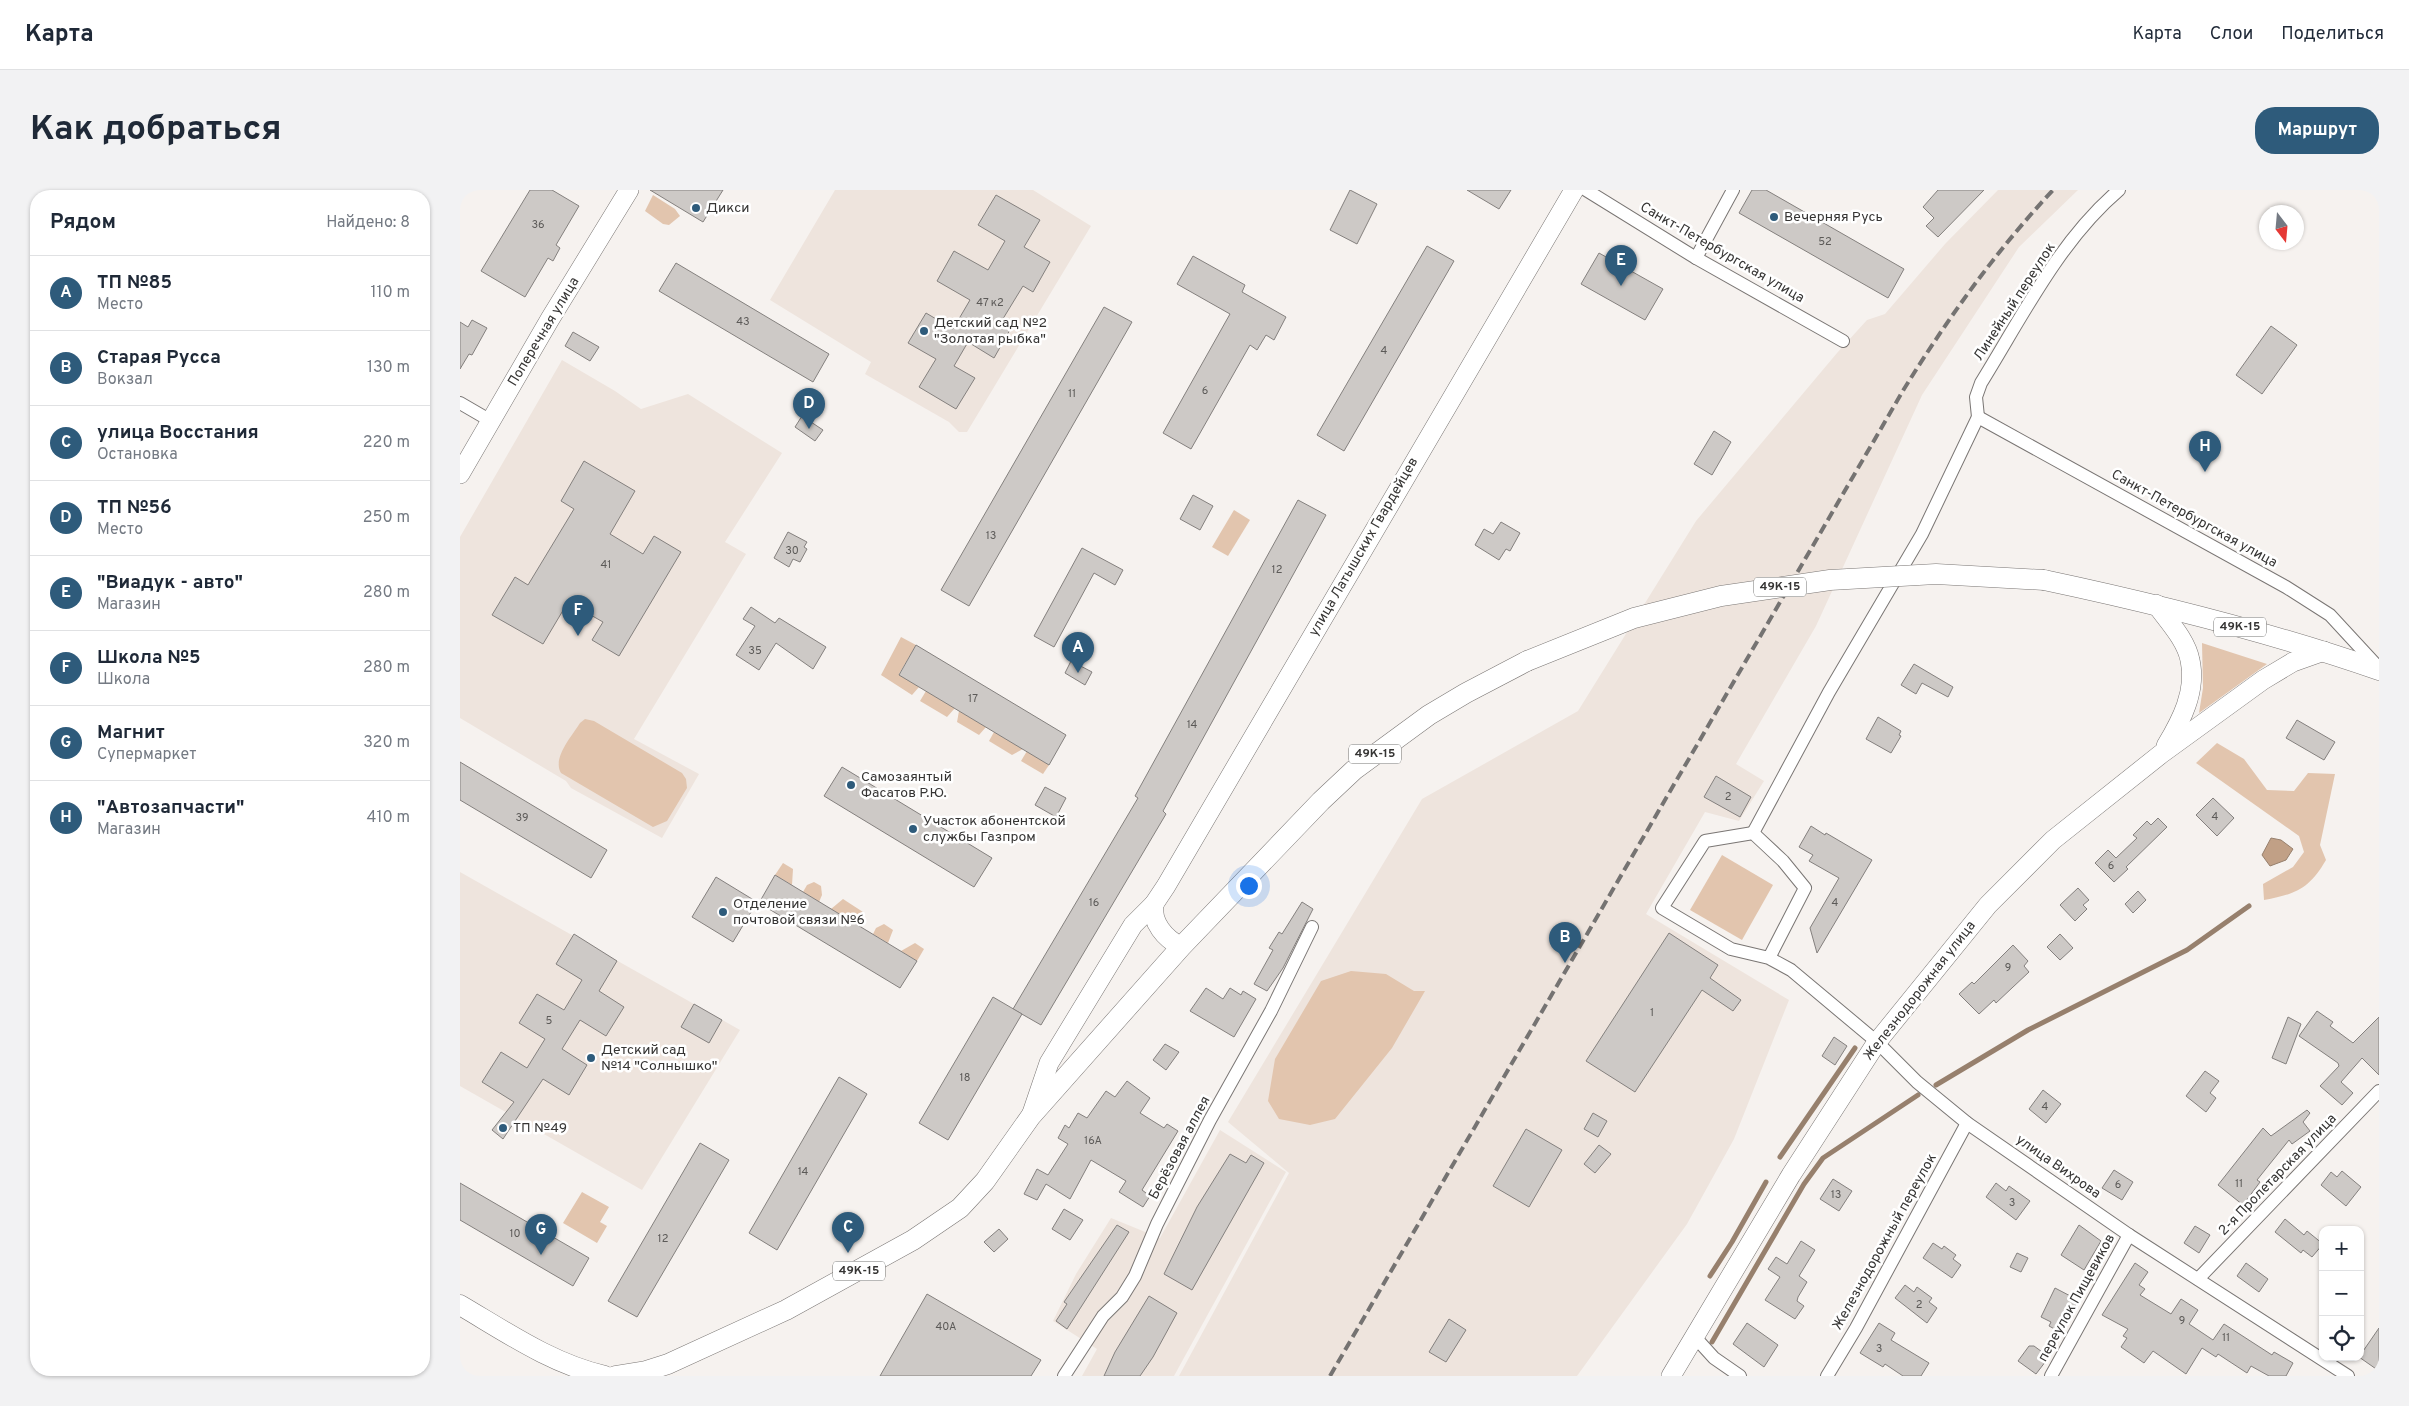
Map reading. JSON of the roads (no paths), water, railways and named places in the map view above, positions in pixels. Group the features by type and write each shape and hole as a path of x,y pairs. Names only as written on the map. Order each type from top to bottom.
{"main road":[{"name":"Поперечная улица","path":"460,474 628,190"},
{"name":"улица Латышских Гвардейцев","path":"1031,1116 1049,1063 1133,925 1154,904 1574,190"},
{"name":"49К-15","path":"615,1376 647,1374 786,1310 851,1276 941,1222 960,1208 985,1181 1031,1116 1181,947 1321,801 1354,770 1429,715 1466,693 1527,661 1634,618 1721,596 1830,580 1936,574 2044,580 2156,604 2324,651 2379,669"},
{"path":"2156,604 2182,641 2190,659 2191,689 2182,720 2161,754"},
{"name":"Железнодорожная улица","path":"1671,1376 1791,1175 1877,1042 1988,904 2053,840 2161,754 2263,680 2293,662 2324,651"},
{"path":"1154,904 1154,917 1162,932 1181,947"},
{"path":"460,1305 551,1358 579,1370 605,1376"}],"street":[{"name":"Санкт-Петербургская улица","path":"1586,190 1696,258 1843,341"},
{"path":"1696,258 1733,190"},
{"name":"Линейный переулок","path":"1978,417 1976,397 1981,383 2058,258 2108,200 2119,190"},
{"path":"460,403 491,421"},
{"path":"1753,834 1829,692 1922,534 1978,417"},
{"name":"Санкт-Петербургская улица","path":"1978,417 2286,587 2330,615 2379,669"},
{"path":"1753,834 1784,861 1805,888 1769,958 1731,949 1662,908 1705,841 1753,834"},
{"name":"Берёзовая аллея","path":"1064,1376 1103,1316 1122,1296 1136,1276 1157,1224 1210,1120 1271,1012 1312,928"},
{"name":"улица Вихрова","path":"1769,958 1791,970 1877,1042 1916,1082 1967,1122 2129,1235 2348,1376"},
{"name":"2-я Пролетарская улица","path":"2198,1280 2379,1091"},
{"name":"Железнодорожный переулок","path":"1827,1376 1856,1328 1967,1122"},
{"name":"переулок Пищевиков","path":"2051,1376 2129,1235"},
{"path":"1694,1336 1714,1358 1740,1376"}],"waterway":[{"path":"1936,1085 2028,1030 2187,950 2249,906"},
{"path":"1780,1157 1855,1048"},
{"path":"1712,1342 1804,1184 1823,1158 1918,1095"},
{"path":"1710,1276 1766,1182"}],"railway":[{"path":"1330,1376 1904,389 1992,261 2053,190"}],"place":[{"name":"Дикси","path":"696,208"},
{"name":"Вечерняя Русь","path":"1774,217"},
{"name":"\"Виадук - авто\"","path":"1621,286"},
{"name":"Детский сад №2 \"Золотая рыбка\"","path":"924,331"},
{"name":"ТП №56","path":"809,429"},
{"name":"\"Автозапчасти\"","path":"2205,472"},
{"name":"Школа №5","path":"578,636"},
{"name":"ТП №85","path":"1078,673"},
{"name":"Самозаянтый Фасатов Р.Ю.","path":"851,785"},
{"name":"Участок абонентской службы Газпром","path":"913,829"},
{"name":"Отделение почтовой связи №6","path":"723,912"},
{"name":"Старая Русса","path":"1565,963"},
{"name":"Детский сад №14 \"Солнышко\"","path":"591,1058"},
{"name":"ТП №49","path":"503,1128"},
{"name":"улица Восстания","path":"848,1253"},
{"name":"Магнит","path":"541,1255"}]}
